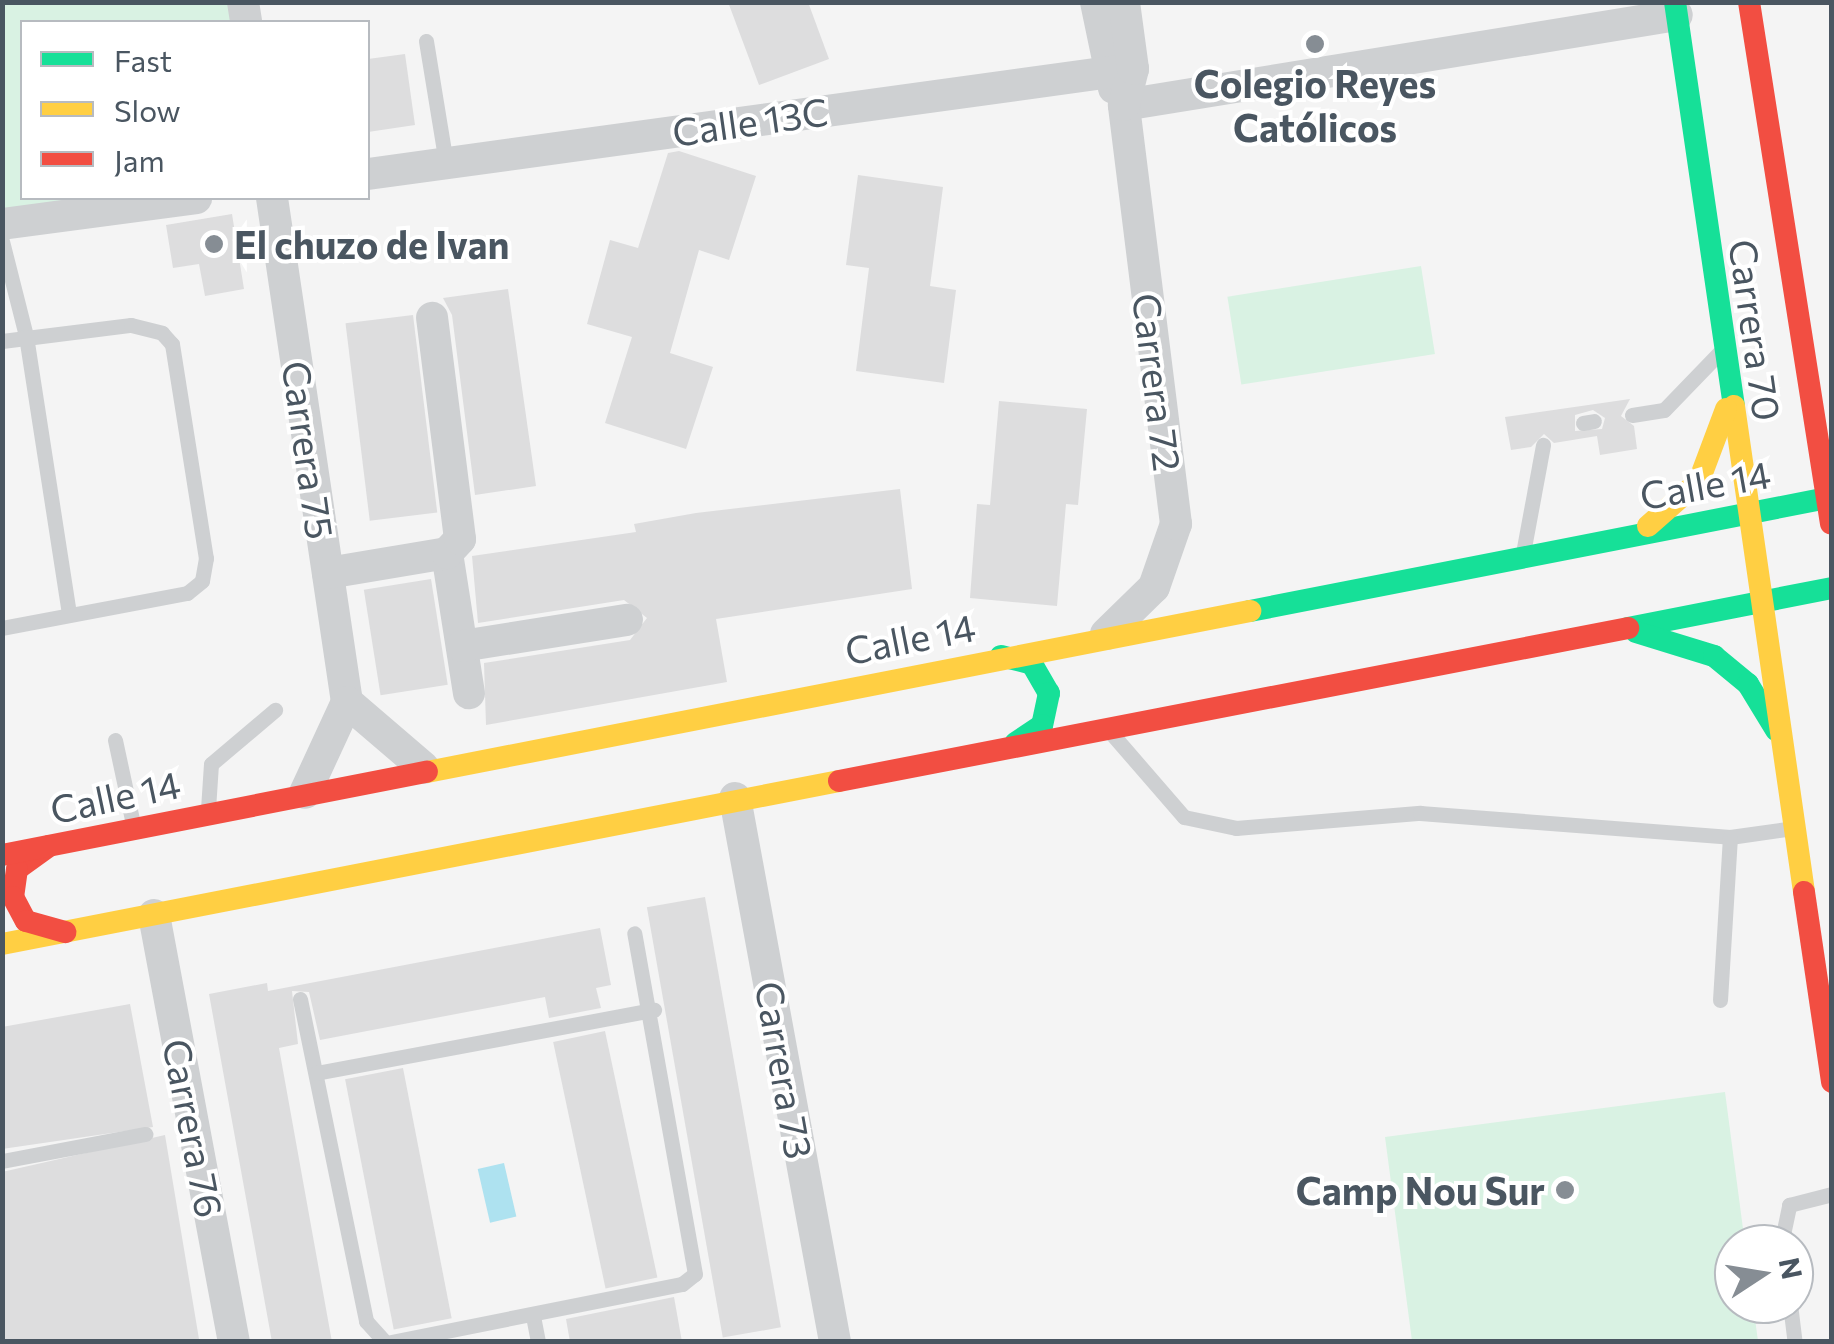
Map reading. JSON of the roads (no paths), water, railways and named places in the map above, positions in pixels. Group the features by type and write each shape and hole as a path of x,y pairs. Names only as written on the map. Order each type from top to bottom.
{"street":[{"name":"Carrera 72","path":"1096,2 1119,71 1176,524 1154,587 1106,634"},
{"name":"Carrera 72","path":"1119,71 1124,2"},
{"name":"Carrera 70","path":"1749,2 1832,528"},
{"name":"Carrera 70","path":"1676,9 1723,356 1787,762 1832,1082"},
{"path":"1124,105 1676,9"},
{"name":"Calle 13C","path":"370,174 1119,71"},
{"path":"2,224 181,200"},
{"name":"Carrera 75","path":"272,200 347,702"},
{"path":"432,318 462,530 447,553 469,692"},
{"path":"1802,340 1832,397"},
{"path":"1640,530 1686,497 1710,464 1726,414 1723,356"},
{"name":"Calle 14","path":"2,855 1106,634 1829,497"},
{"path":"328,573 447,553"},
{"path":"2,944 1104,725 1589,637 1832,588"},
{"path":"462,646 627,620"},
{"path":"1589,637 1632,632 1714,656 1748,684 1787,762"},
{"path":"1001,656 1032,664 1049,693 1042,725 1015,743"},
{"path":"305,793 347,702 424,768"},
{"name":"Carrera 73","path":"734,798 835,1342"},
{"path":"50,846 16,869 13,896 26,921 65,932"},
{"name":"Carrera 76","path":"154,915 234,1342"}],"lane":[{"path":"426,41 446,163"},
{"path":"2,241 26,336 68,613"},
{"path":"2,341 131,325 162,333 172,344 203,538 202,582 187,593 2,628"},
{"path":"1632,416 1664,410 1723,356"},
{"path":"1523,554 1542,445"},
{"path":"209,813 212,764 274,710"},
{"path":"1104,725 1184,817 1236,828 1420,814 1730,837 1796,828"},
{"path":"115,740 134,828"},
{"path":"1720,1000 1730,837"},
{"path":"300,999 366,1321 388,1342 533,1316 682,1284 695,1274 654,1010 634,933"},
{"path":"316,1073 654,1010"},
{"path":"2,1161 145,1134"},
{"path":"1785,1224 1788,1205 1832,1194"},
{"path":"533,1316 538,1342"}],"water":[{"path":"504,1163 516,1217 490,1223 478,1169"}],"place":[{"name":"Colegio Reyes Católicos","path":"1315,44"},
{"name":"El chuzo de Ivan","path":"214,244"},
{"name":"Camp Nou Sur","path":"1565,1190"}]}
